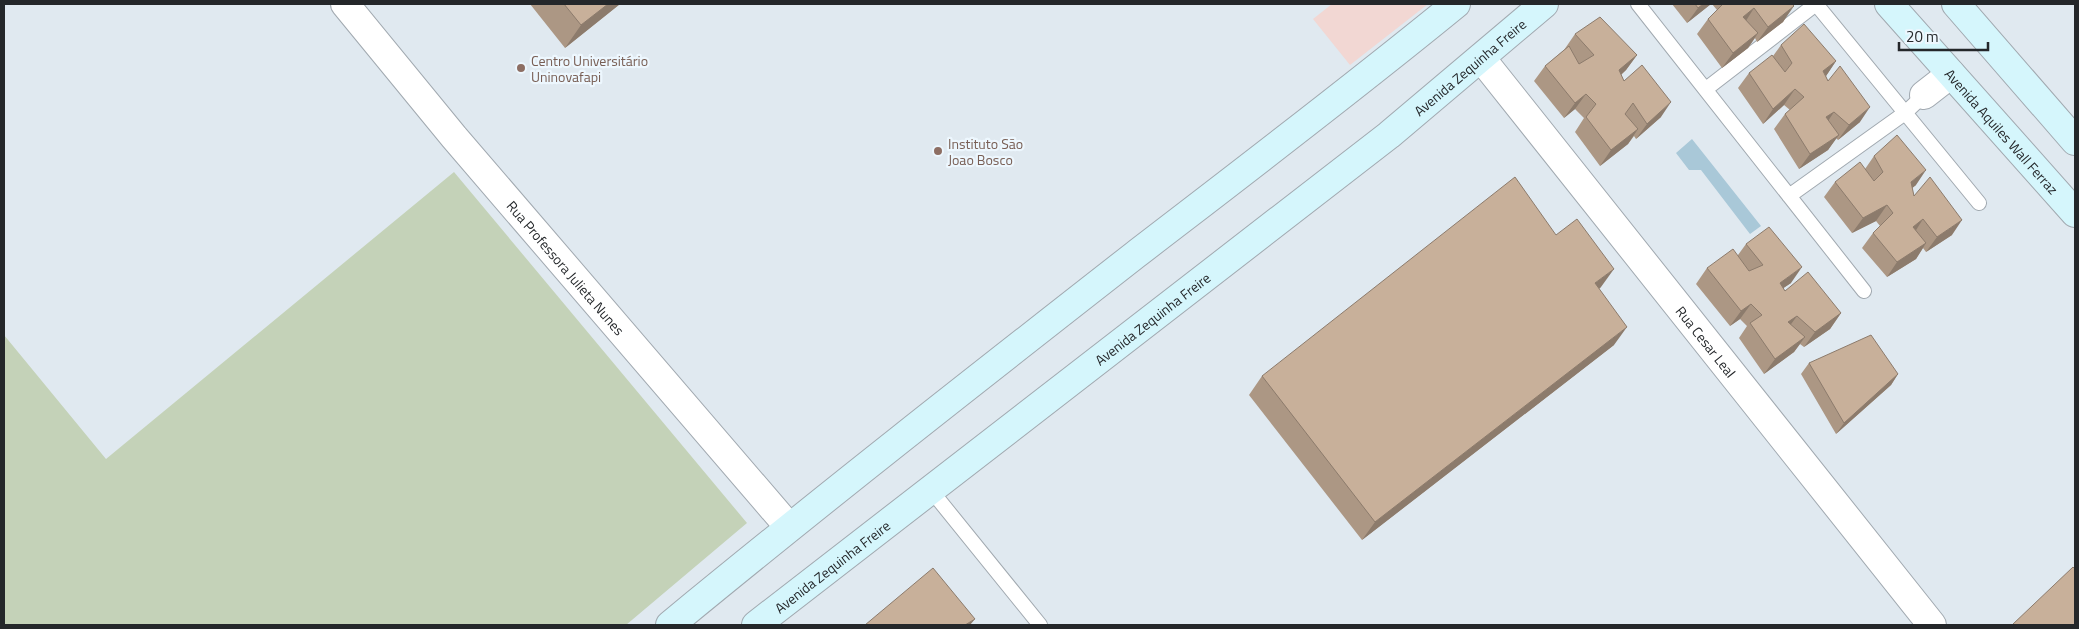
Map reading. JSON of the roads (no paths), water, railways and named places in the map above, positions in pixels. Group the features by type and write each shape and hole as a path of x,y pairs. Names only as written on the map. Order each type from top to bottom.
{"main road":[{"path":"670,625 789,528 1135,256 1352,89 1456,4"},
{"name":"Avenida Zequinha Freire","path":"756,625 1389,135 1544,4"},
{"name":"Avenida Aquiles Wall Ferraz","path":"1889,4 2075,213"},
{"path":"1956,4 2075,141"}],"street":[{"name":"Rua Professora Julieta Nunes","path":"345,4 454,137 789,528"},
{"name":"Rua Cesar Leal","path":"1481,58 1932,625"},
{"path":"1914,104 1951,74"}],"lane":[{"path":"1638,4 1864,291"},
{"path":"1706,89 1816,4 1914,104 1979,203"},
{"path":"1790,196 1914,104"},
{"path":"930,489 1040,625"}],"water":[{"path":"1692,139 1761,226 1750,234 1701,170 1689,170 1676,153"}],"place":[{"name":"Centro Universitário Uninovafapi","path":"521,68"},
{"name":"Instituto São Joao Bosco","path":"938,151"}]}
